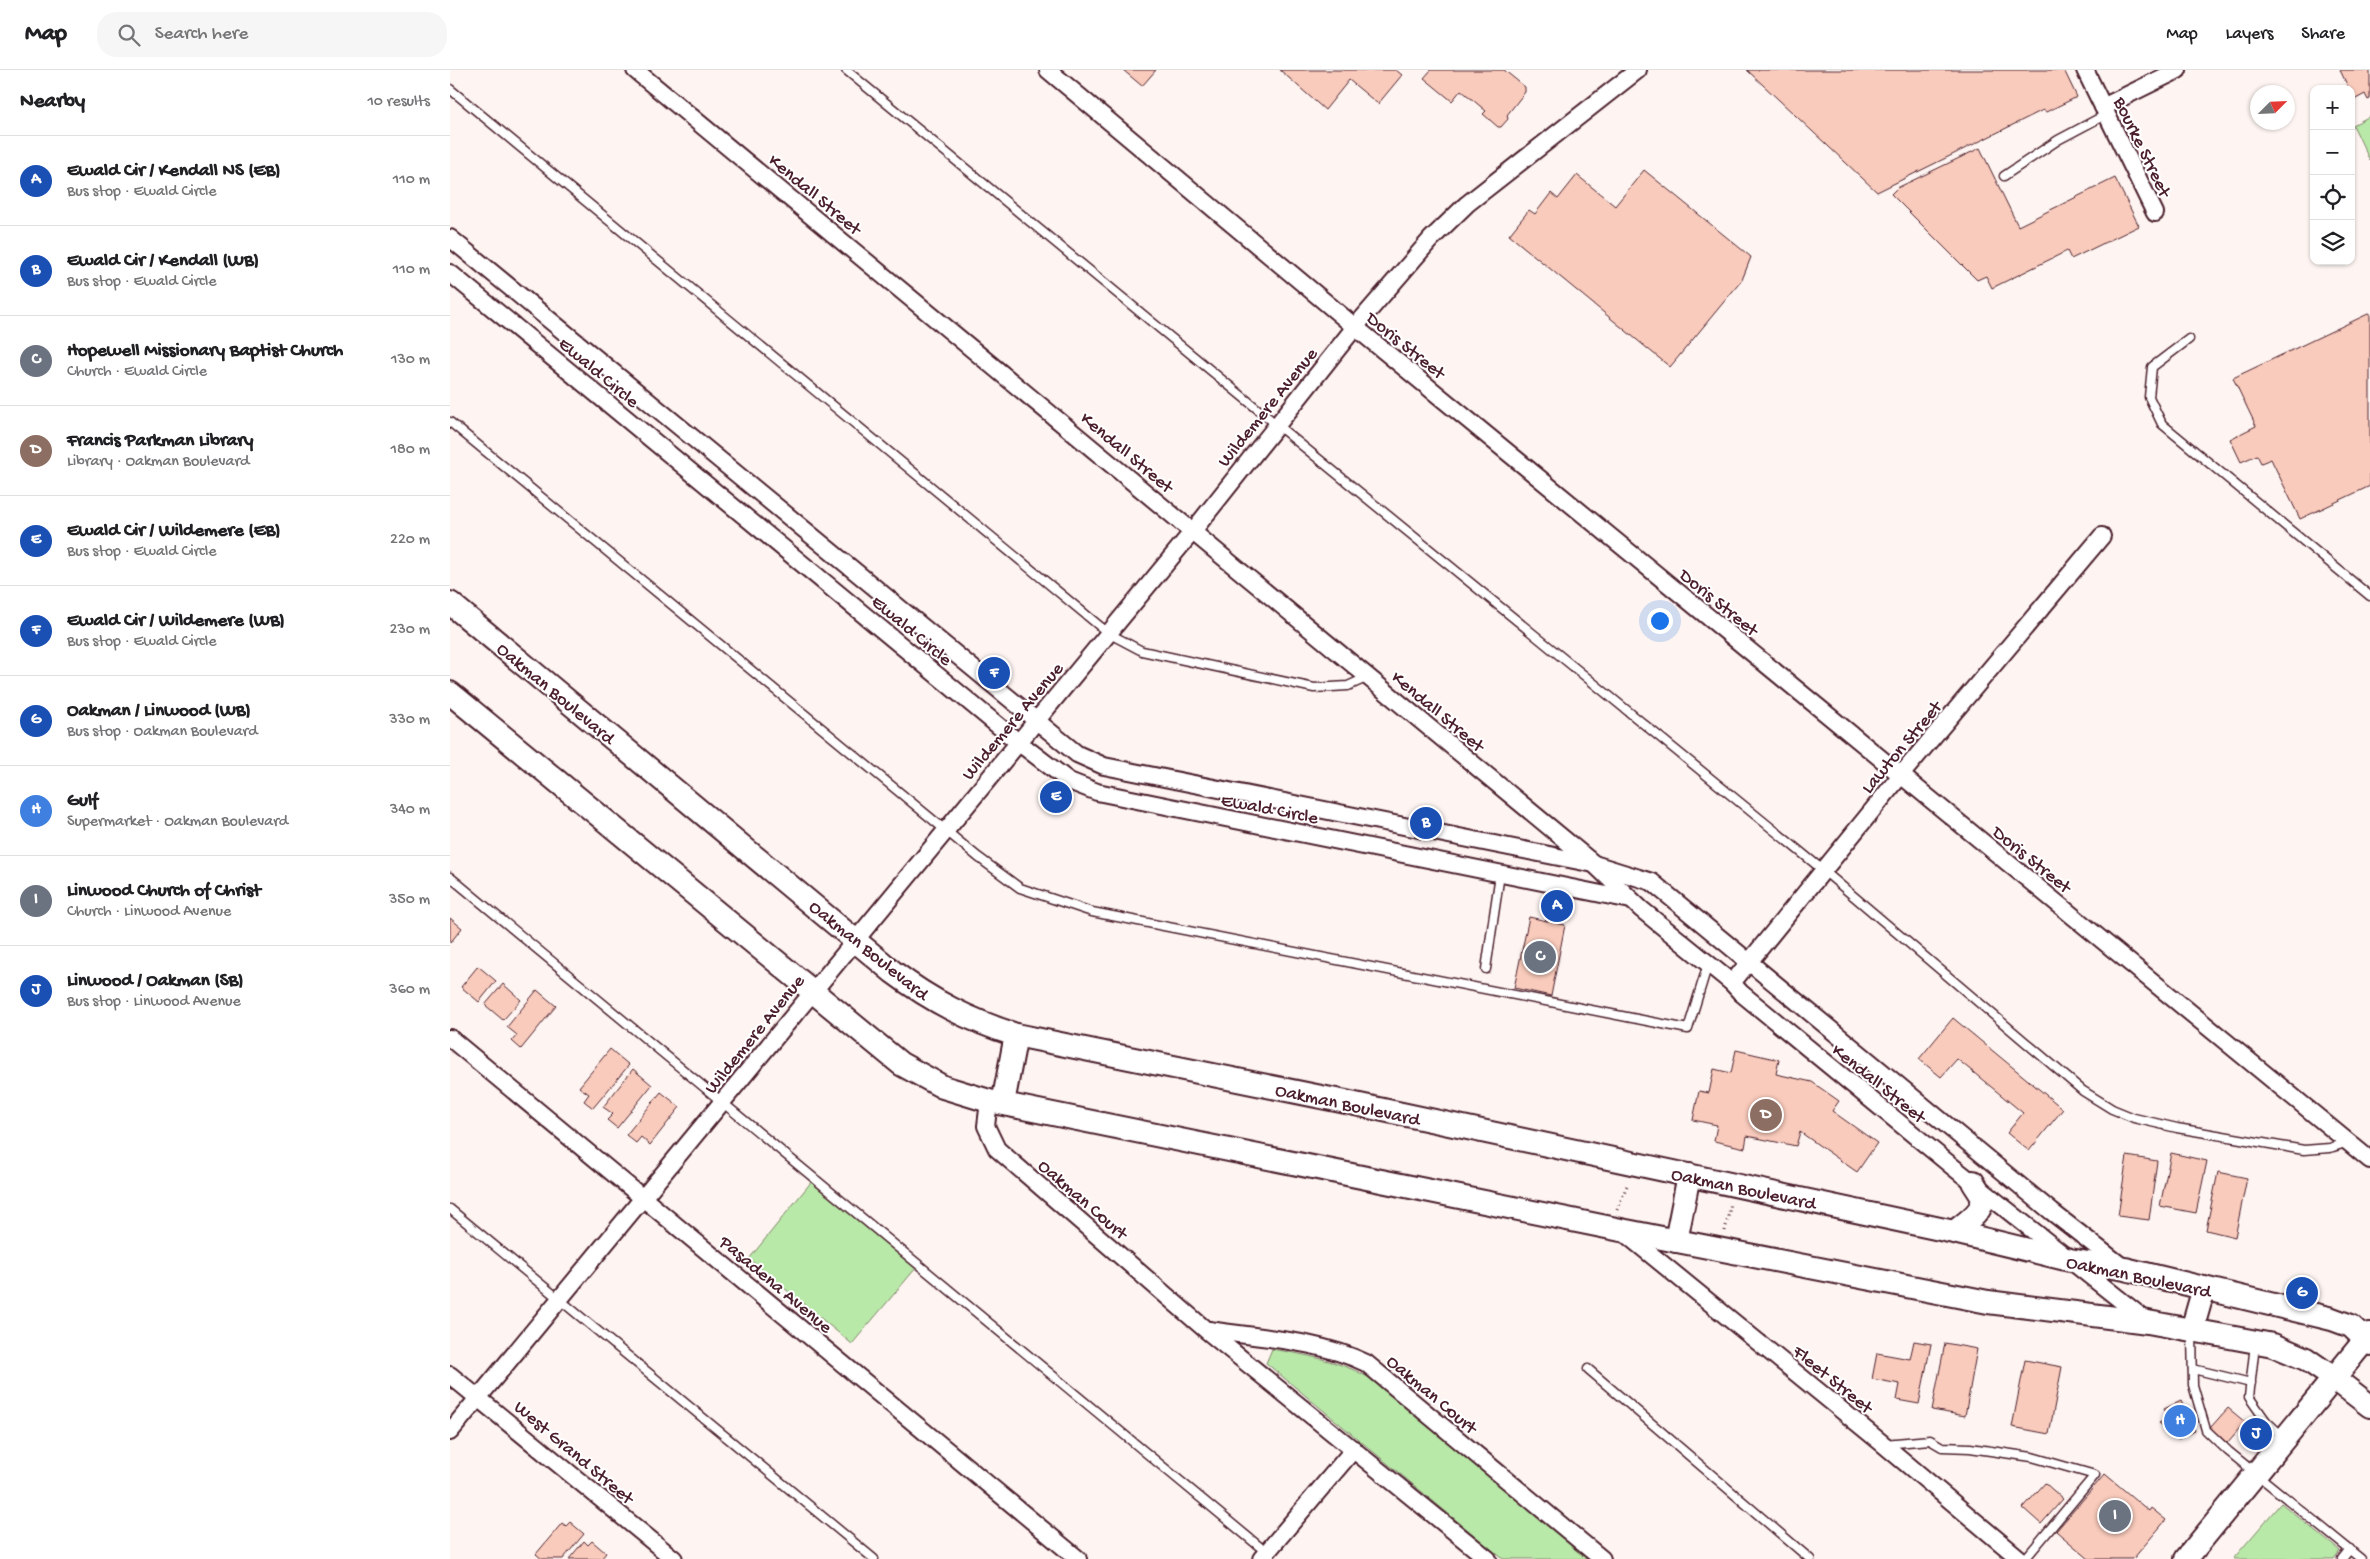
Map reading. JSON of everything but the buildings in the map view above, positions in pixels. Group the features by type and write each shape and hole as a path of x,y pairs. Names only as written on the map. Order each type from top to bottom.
{"street":[{"name":"Kendall Street","path":"635,70 1594,864 1632,900 1732,983 1750,1001 2148,1322"},
{"name":"Doris Street","path":"1048,70 1355,327 2370,1160"},
{"name":"Wildemere Avenue","path":"450,1432 1108,634 1355,327 1448,220 1638,70"},
{"name":"Bourke Street","path":"2085,70 2155,213"},
{"path":"2105,110 2178,70"},
{"name":"Ewald Circle","path":"450,238 1077,754 1104,766 1594,864"},
{"name":"Ewald Circle","path":"450,273 1018,742 1069,781 1097,792 1632,900"},
{"name":"Lawton Street","path":"1732,983 1901,775 2102,536"},
{"name":"Oakman Boulevard","path":"450,603 925,996 977,1023 1016,1035 1954,1232 2070,1260 2125,1269 2332,1319 2351,1326 2368,1339"},
{"path":"450,692 901,1064 944,1087 996,1102 1618,1222 1676,1241 1988,1302 2148,1322 2255,1342 2298,1354 2336,1378 2370,1406"},
{"name":"Kendall Street","path":"1594,864 1652,882 2052,1212 2125,1269"},
{"path":"996,1102 1016,1035"},
{"name":"Pasadena Avenue","path":"450,1038 1078,1559"},
{"name":"Oakman Court","path":"996,1102 986,1126 997,1149 1206,1330 1488,1559"},
{"path":"1676,1241 1690,1176"},
{"path":"1954,1232 1977,1212 1981,1204 1982,1197 1973,1182"},
{"name":"Fleet Street","path":"1618,1222 2020,1559"},
{"path":"2192,1330 2204,1288"},
{"name":"Oakman Court","path":"1206,1330 1339,1352 1366,1363 1602,1559"},
{"path":"2186,1559 2368,1339"},
{"name":"West Grand Street","path":"450,1375 674,1559"},
{"path":"1264,1556 1354,1449"}],"lane":[{"path":"846,70 1277,425 1824,871 2083,1091 2112,1109 2134,1118 2160,1124 2304,1150 2330,1148 2348,1142"},
{"path":"450,89 1108,634 1142,651 1314,688 1348,686 1368,677"},
{"path":"2004,176 2105,110"},
{"path":"2189,339 2152,367 2149,397 2162,424 2370,596"},
{"path":"450,422 978,857 1020,888 1092,912 1688,1029 1708,964"},
{"path":"1486,969 1500,874"},
{"path":"450,877 1264,1556"},
{"path":"450,1209 874,1559"},
{"path":"2192,1330 2193,1386 2206,1430 2228,1451 2361,1559"},
{"path":"2255,1342 2249,1397 2266,1421 2285,1439"},
{"path":"1588,1369 1810,1559"},
{"path":"2193,1369 2251,1383"},
{"path":"1883,1444 1930,1440 1942,1447 1970,1448 2032,1457 2095,1475 2025,1559"},
{"path":"2342,1559 2350,1549"}],"path":[{"path":"1618,1222 1629,1182"},
{"path":"1725,1236 1731,1201"}],"green space":[{"path":"2370,116 2370,161 2355,129 2355,124"},
{"path":"812,1181 916,1268 852,1344 749,1259"},
{"path":"1272,1349 1333,1362 1368,1377 1589,1559 1503,1559 1266,1363"},
{"path":"2281,1503 2340,1551 2334,1559 2233,1559"}],"place":[{"name":"Ewald Cir / Wildemere (WB)","path":"994,673"},
{"name":"Ewald Cir / Wildemere (EB)","path":"1056,797"},
{"name":"Ewald Cir / Kendall (WB)","path":"1426,823"},
{"name":"Ewald Cir / Kendall NS (EB)","path":"1557,906"},
{"name":"Hopewell Missionary Baptist Church","path":"1540,957"},
{"name":"Francis Parkman Library","path":"1766,1115"},
{"name":"Oakman / Linwood (WB)","path":"2302,1293"},
{"name":"Gulf","path":"2180,1421"},
{"name":"Linwood / Oakman (SB)","path":"2256,1434"},
{"name":"Linwood Church of Christ","path":"2115,1516"}]}
